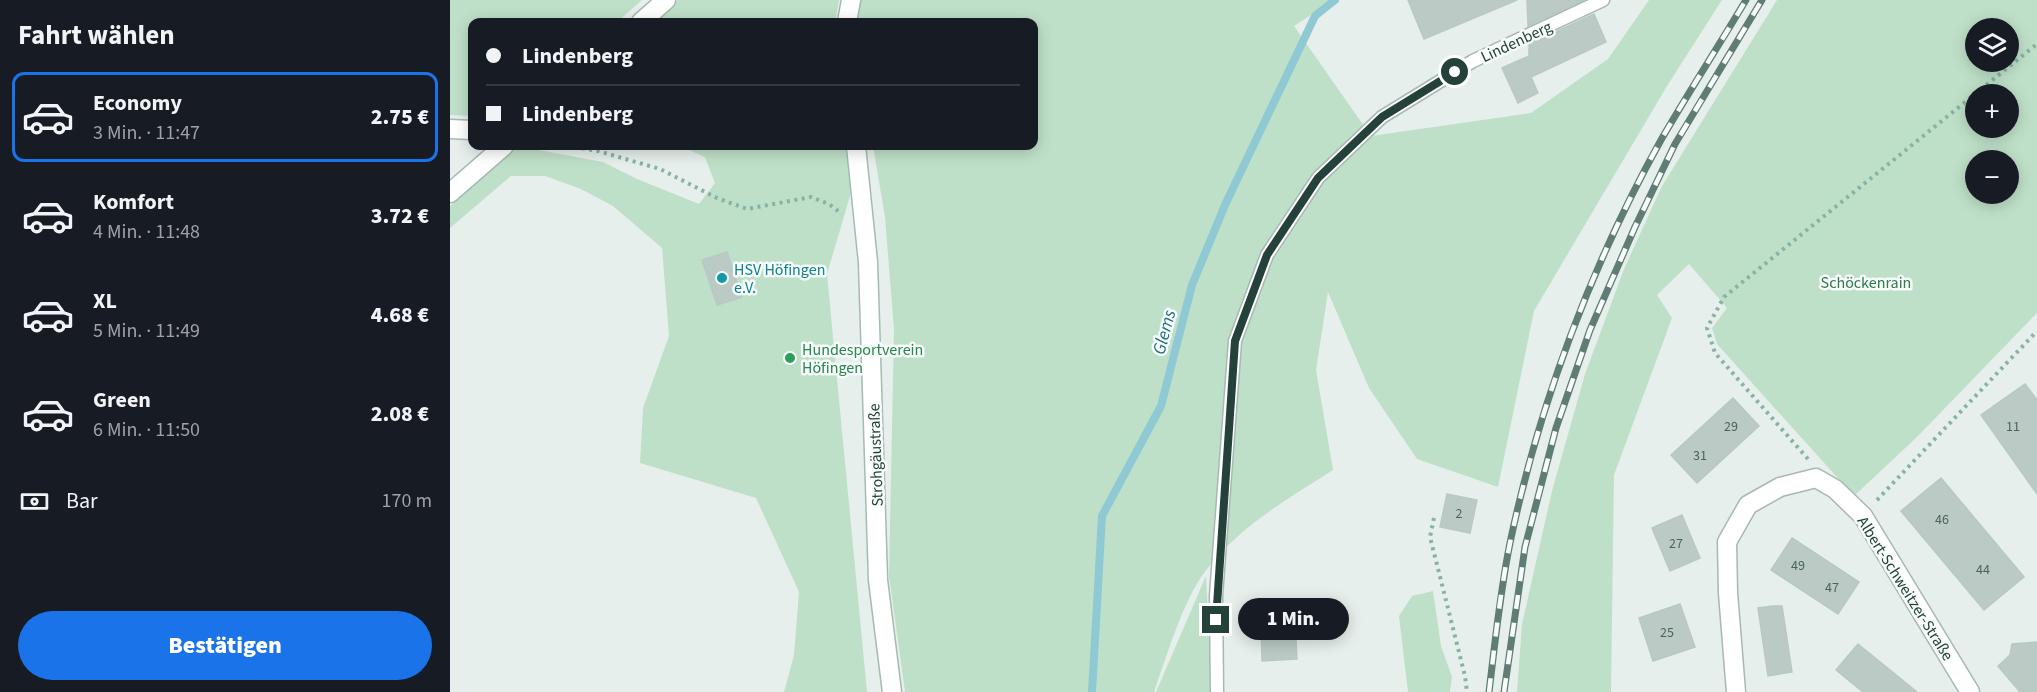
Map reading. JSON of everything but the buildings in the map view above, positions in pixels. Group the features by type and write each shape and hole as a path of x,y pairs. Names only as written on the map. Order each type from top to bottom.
{"main road":[{"path":"646,18 666,0"},
{"path":"848,18 851,0"},
{"path":"450,129 468,130"},
{"path":"450,193 499,150"},
{"name":"Strohgäustraße","path":"856,150 868,273 878,580 892,692"},
{"path":"1736,692 1728,593 1727,542 1748,506 1780,487 1816,478"},
{"name":"Albert-Schweitzer-Straße","path":"1816,478 1835,489 1863,516 1970,692"}],"lane":[{"name":"Lindenberg","path":"1217,692 1216,596 1235,341 1267,255 1318,178 1382,117 1473,61 1602,0"}],"path":[{"path":"1816,478 1812,464 1714,353 1707,328 1724,297 2037,44"},
{"path":"592,150 660,169 717,198 747,209 811,197 829,204 843,216"},
{"path":"1863,516 1927,445 2037,331"},
{"path":"1434,518 1430,537 1467,692"}],"green space":[{"path":"450,0 642,0 622,18 468,18 468,116 450,115"},
{"path":"678,0 839,0 836,18 658,18"},
{"path":"859,0 1334,0 1294,26 1371,136 1531,113 1608,59 1649,0 1722,0 1667,86 1534,311 1498,487 1417,459 1369,388 1328,292 1316,370 1333,470 1247,528 1204,573 1182,614 1154,692 905,692 889,576 894,329 885,217 874,150 1038,150 1038,18 857,18"},
{"name":"Schöckenrain","path":"1777,0 2037,0 2037,313 1918,436 1854,496 1717,344 1712,328 1727,308 1689,264 1657,295 1672,318 1614,475 1611,692 1517,692 1522,624 1552,491 1585,374 1624,269 1662,186"},
{"path":"513,150 538,150 603,162 637,179 699,204 715,183 705,157 689,150 847,150 853,186 827,274 867,692 784,692 794,655 799,592 756,498 640,463 643,408 669,336 662,248 613,206 581,189 545,176 511,176 450,228 450,206"},
{"path":"1206,576 1212,692 1156,692"},
{"path":"1433,591 1441,646 1452,677 1450,692 1408,692 1399,616 1412,596"}],"waterway":[{"name":"Glems","path":"1092,692 1102,516 1161,406 1192,285 1225,205 1315,16 1335,0"}],"railway":[{"path":"1489,692 1510,543 1536,439 1570,336 1612,236 1636,187 1671,122 1746,0"},
{"path":"1504,692 1525,547 1556,428 1590,330 1635,227 1675,144 1762,0"}],"place":[{"name":"HSV Höfingen e.V.","path":"722,278"},
{"name":"Hundesportverein Höfingen","path":"790,358"}],"route":[{"path":"1216,620 1235,341 1267,255 1318,178 1382,117 1455,72"}]}
